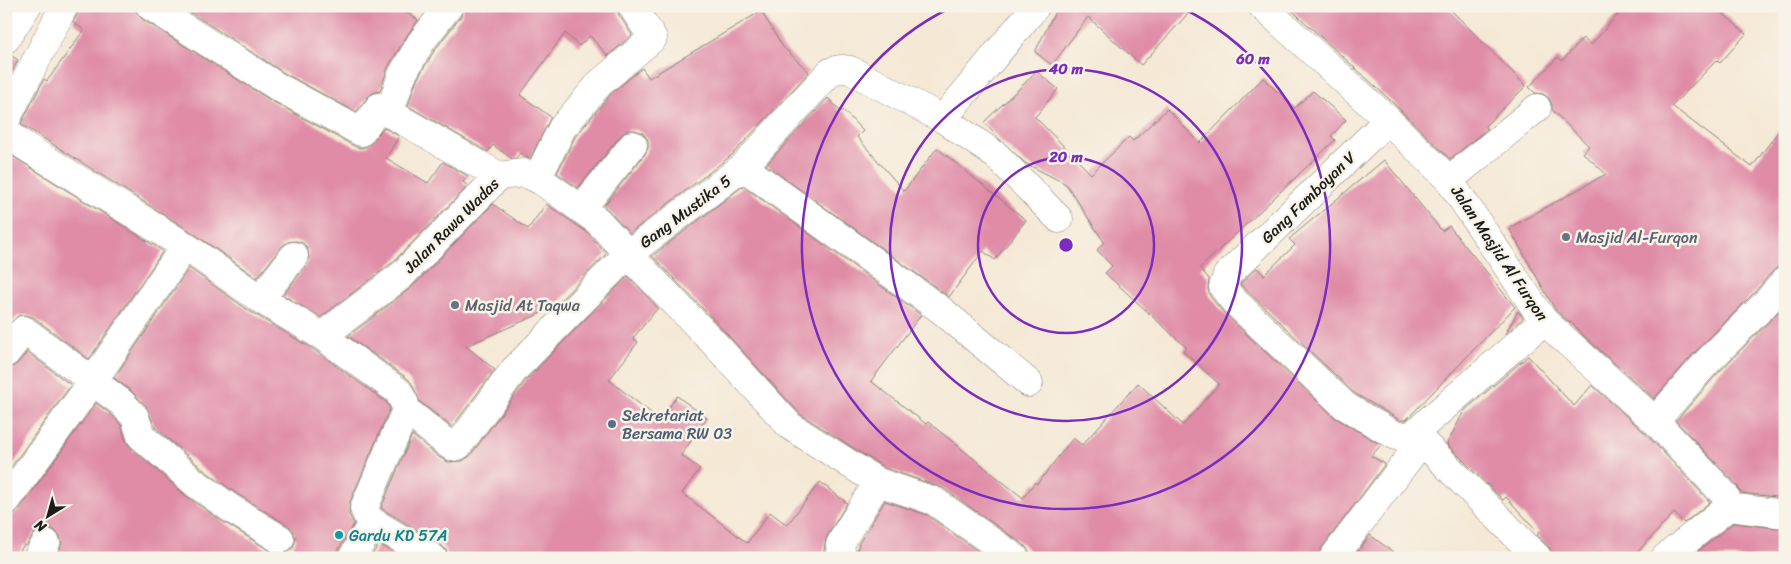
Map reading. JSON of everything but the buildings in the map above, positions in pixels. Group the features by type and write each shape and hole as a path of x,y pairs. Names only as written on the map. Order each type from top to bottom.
{"street":[{"path":"6,39 26,6"},
{"path":"6,119 64,6"},
{"path":"389,114 402,75 421,42 449,6"},
{"path":"537,178 562,128 600,83 653,38 632,6"},
{"path":"943,119 1036,6"},
{"name":"Jalan Masjid Al Furqon","path":"1262,6 1388,120 1450,180 1544,320 1655,421 1725,495 1728,507"},
{"path":"156,8 278,87 362,132 379,107 499,176"},
{"name":"Gang Mustika 5","path":"406,410 449,445 458,446 514,370 628,254 743,167 830,72 842,68 850,70 943,119 997,156 1059,219"},
{"path":"1450,180 1537,108"},
{"name":"Gang Famboyan V","path":"1388,120 1227,275 1224,287 1233,300 1345,406 1396,436 1417,438"},
{"path":"6,132 23,145 185,246 260,299 322,336 398,391 406,410 364,508 368,518 373,522 433,558"},
{"path":"581,210 633,144"},
{"path":"743,167 941,310 1029,383"},
{"name":"Jalan Rawa Wadas","path":"322,336 402,275 499,176 524,173 537,178 598,221 790,426 878,482 934,501 1016,558"},
{"path":"6,501 93,381 185,246"},
{"path":"260,299 294,256"},
{"path":"1655,421 1706,363 1766,304 1785,281"},
{"path":"1333,558 1417,438 1544,320"},
{"path":"6,353 24,330 129,410 135,417 140,436 195,483 230,508 280,539"},
{"path":"1417,438 1538,558"},
{"path":"838,558 841,551 840,545 845,534 878,482"},
{"path":"1665,558 1728,507 1785,514"},
{"path":"352,558 373,522"}],"place":[{"name":"Masjid Al-Furqon","path":"1566,237"},
{"name":"Masjid At Taqwa","path":"455,305"},
{"name":"Sekretariat Bersama RW 03","path":"612,424"},
{"name":"Gardu KD 57A","path":"339,535"}]}
